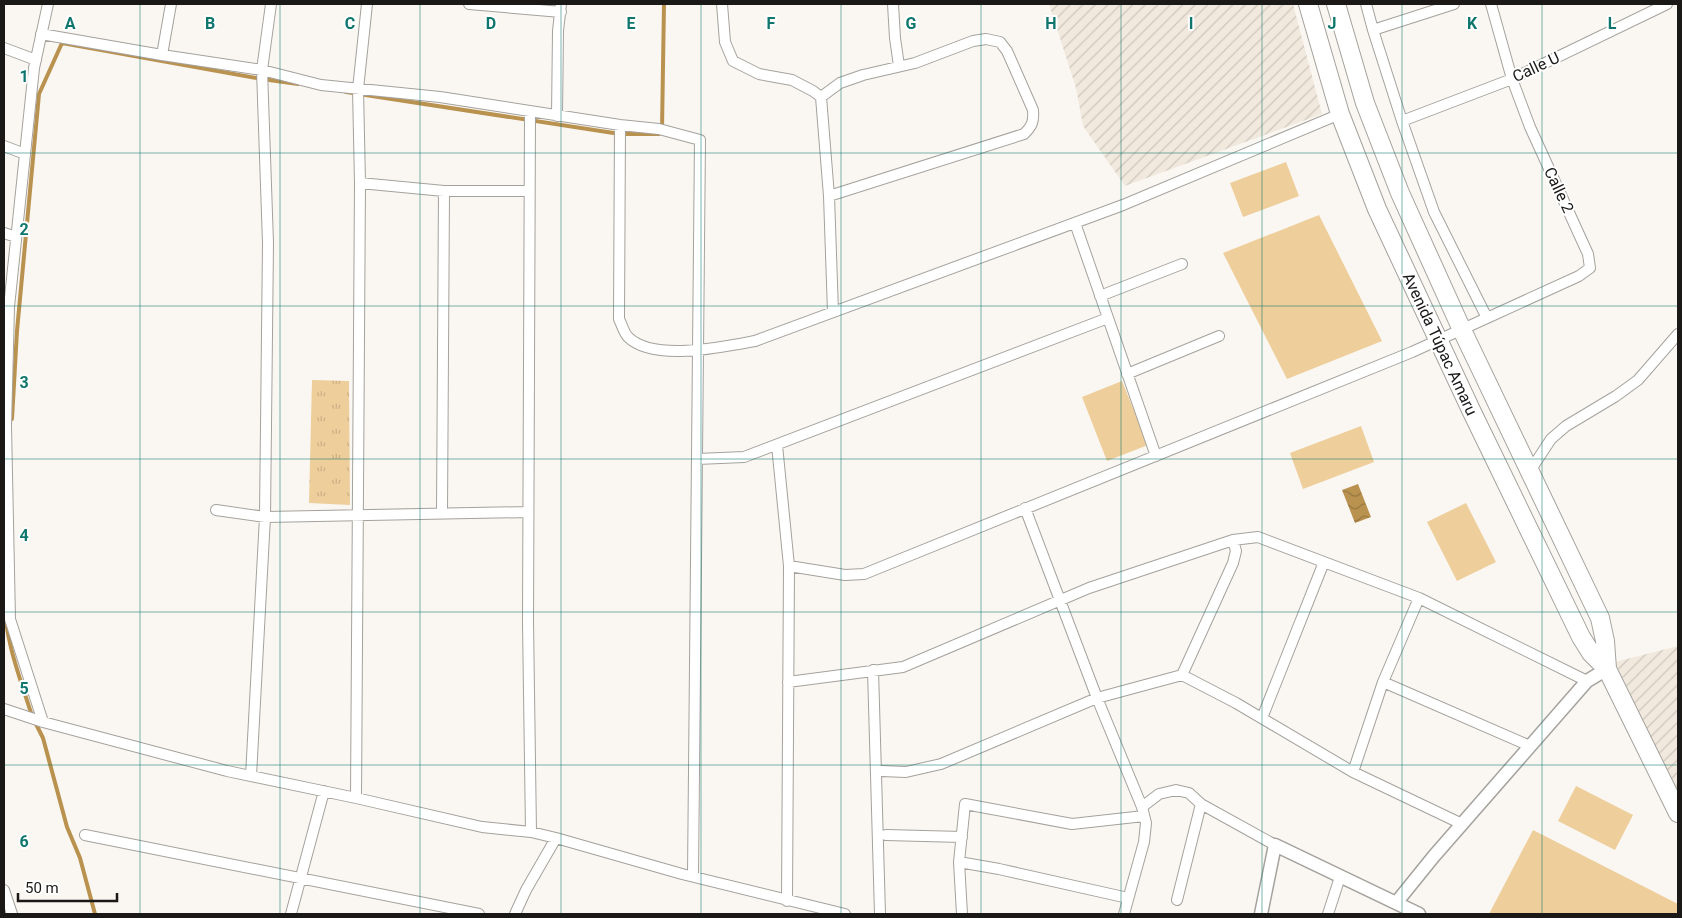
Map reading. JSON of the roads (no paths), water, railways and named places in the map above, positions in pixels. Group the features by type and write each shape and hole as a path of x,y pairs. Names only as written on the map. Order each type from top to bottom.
{"highway":[{"name":"Avenida Túpac Amaru","path":"1308,4 1340,114 1377,209 1581,637 1591,653 1607,669 1678,813"},
{"name":"Avenida Túpac Amaru","path":"1336,4 1365,103 1400,193 1462,330 1600,618 1605,641 1607,669"}],"street":[{"path":"43,722 10,619 6,426 9,307 36,60 48,4"},
{"path":"162,55 171,4"},
{"path":"251,776 265,517 268,242 262,70 272,4"},
{"path":"356,798 360,184 358,89 368,4"},
{"path":"469,4 561,8 558,31 557,116"},
{"path":"722,4 725,42 733,61 758,74 792,80 813,90 821,97 829,196 833,312"},
{"path":"894,4 895,38 899,66"},
{"path":"789,566 845,575 864,574 1439,341 1488,318 1434,212 1372,30 1366,4"},
{"path":"1372,30 1454,4"},
{"name":"Calle 2","path":"1488,318 1579,276 1590,268 1588,254 1530,127 1512,79 1491,4"},
{"name":"Calle U","path":"1402,121 1512,79 1667,4"},
{"path":"41,34 262,70 321,85 440,97 557,116 660,129 700,140 693,876"},
{"path":"821,97 840,82 914,62 973,41 986,39 1000,42 1007,50 1033,110 1034,120 1031,127 1024,134 829,196"},
{"path":"4,48 36,60"},
{"path":"530,112 528,512 531,832"},
{"path":"620,125 619,319 627,336 641,346 656,349 699,351 756,341 1123,205 1340,114"},
{"path":"4,146 25,154"},
{"path":"360,184 444,191 529,191"},
{"path":"442,513 444,191"},
{"path":"1075,223 1156,456"},
{"path":"4,232 16,237"},
{"path":"1100,296 1182,264"},
{"path":"697,459 744,458 1108,318"},
{"path":"1530,471 1550,439 1566,426 1616,396 1638,380 1678,334"},
{"path":"1127,374 1219,336"},
{"path":"777,445 789,566 787,901"},
{"path":"1025,508 1097,698 1143,811 1146,823 1144,842 1124,914"},
{"path":"216,510 265,517 528,512"},
{"path":"788,682 903,667 1089,588 1234,540 1258,537 1419,598 1587,681"},
{"path":"1182,675 1233,563 1236,551 1234,540"},
{"path":"1262,718 1324,562"},
{"path":"1353,772 1383,682 1419,598"},
{"path":"1396,903 1587,681 1607,669"},
{"path":"873,670 880,914"},
{"path":"882,771 906,772 941,764 1097,698 1182,675 1262,718 1353,772 1462,824"},
{"path":"1383,682 1530,746"},
{"path":"4,708 43,722 227,771 482,827 531,832 787,901 845,914"},
{"path":"962,914 959,862 965,804 1072,824 1143,811 1160,794 1176,790 1189,793 1201,804 1275,845 1414,913"},
{"path":"291,914 324,791"},
{"path":"1177,900 1201,804"},
{"path":"85,834 480,914"},
{"path":"886,835 962,836"},
{"path":"515,914 526,890 556,838"},
{"path":"1261,914 1275,845"},
{"path":"959,862 998,868 1128,898"},
{"path":"1328,914 1340,876"},
{"path":"4,890 12,914"}],"water":[{"path":"1358,484 1371,517 1355,523 1342,490"}],"waterway":[{"path":"662,129 664,4"},
{"path":"8,420 12,419 17,331 39,94 62,43 298,84"},
{"path":"346,92 620,134 659,134"},
{"path":"4,599 10,644 32,716"},
{"path":"35,722 43,738 67,827 80,858 95,914"}]}
